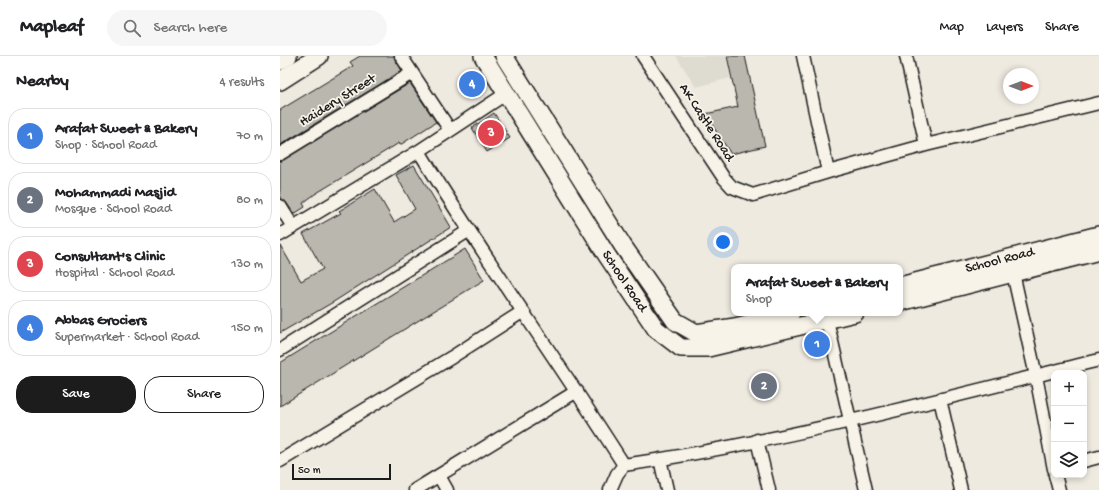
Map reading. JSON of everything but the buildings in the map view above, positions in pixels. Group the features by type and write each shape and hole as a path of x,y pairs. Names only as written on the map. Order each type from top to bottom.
{"street":[{"path":"280,61 288,56"},
{"path":"280,81 319,56"},
{"path":"402,56 450,130"},
{"name":"School Road","path":"504,56 624,246 675,321 696,333 756,329 827,320 843,316"},
{"name":"AK Castle Road","path":"643,56 723,177 732,187 753,195 828,172"},
{"path":"803,56 828,172 926,145 1099,103"},
{"path":"906,56 926,145"},
{"name":"School Road","path":"486,57 606,254 656,329 680,348 708,348 784,316"},
{"name":"Haidery Street","path":"280,154 412,73"},
{"path":"280,235 419,151 507,93"},
{"path":"419,151 468,231 577,391 624,465"},
{"path":"280,206 293,227"},
{"path":"280,350 468,231"},
{"name":"School Road","path":"903,285 1099,235"},
{"name":"School Road","path":"903,301 1099,251"},
{"path":"1013,273 1051,453"},
{"path":"280,460 452,357 522,312"},
{"path":"827,320 866,490"},
{"path":"609,489 624,465 850,421 1099,360"},
{"path":"415,490 577,391"},
{"path":"940,399 961,490"},
{"path":"758,440 769,490"},
{"path":"1087,460 1099,457"},
{"path":"660,459 667,490"},
{"path":"439,476 447,490"},
{"path":"1056,478 1059,490"}],"shaded area":[{"path":"676,56 726,56 730,78 696,87"}],"place":[{"name":"Abbas Grociers","path":"472,84"},
{"name":"Consultant's Clinic","path":"491,133"},
{"name":"Arafat Sweet & Bakery","path":"817,344"},
{"name":"Mohammadi Masjid","path":"764,386"}]}
